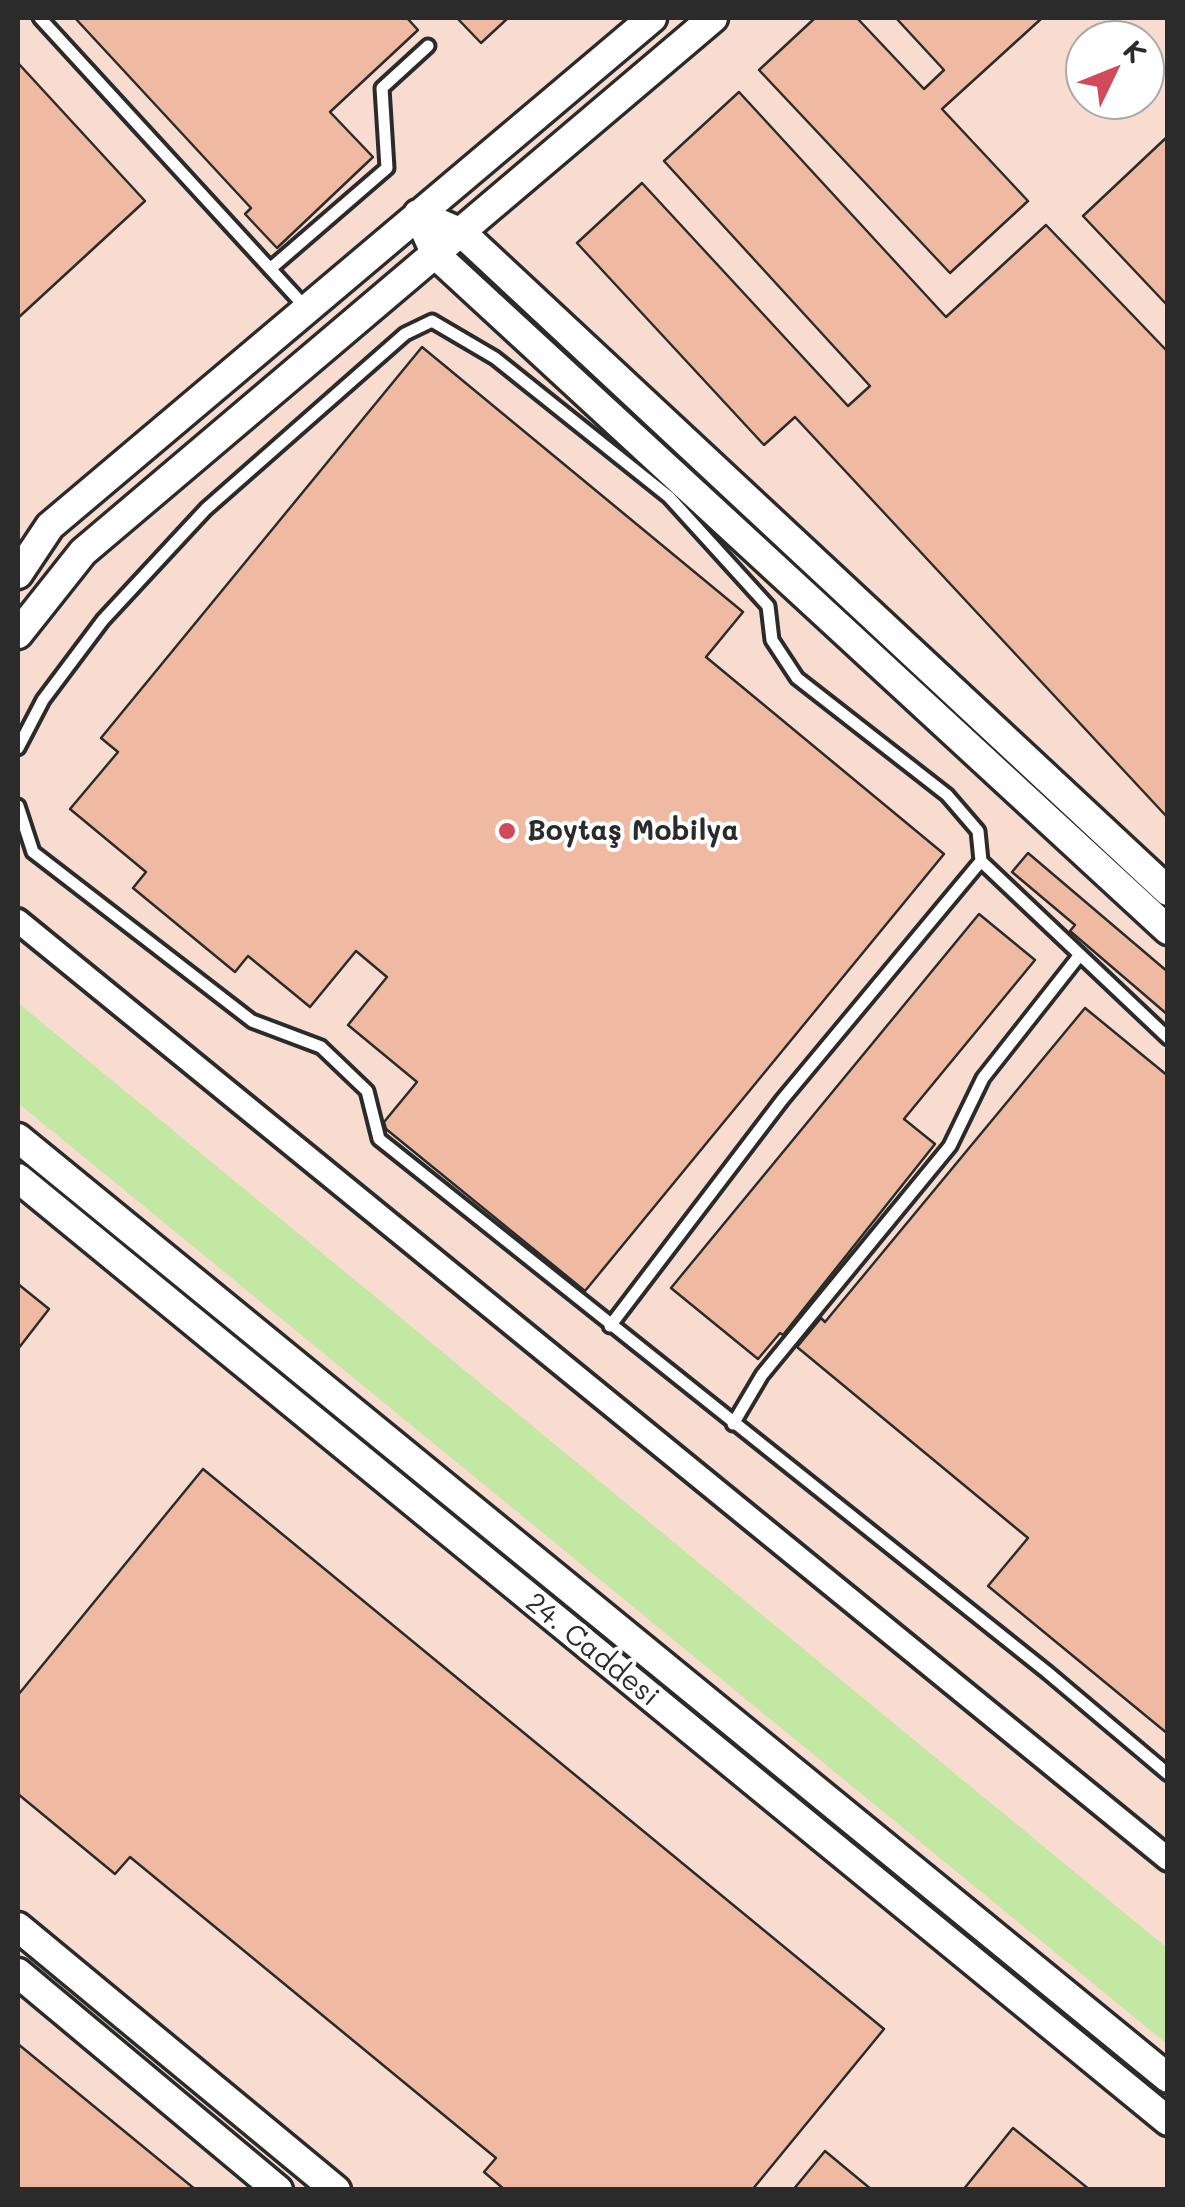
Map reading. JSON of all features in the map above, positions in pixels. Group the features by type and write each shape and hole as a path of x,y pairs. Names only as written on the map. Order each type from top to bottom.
{"street":[{"path":"18,574 50,526 652,18"},
{"path":"18,634 82,552 714,18"},
{"path":"418,214 462,233 1168,891"},
{"path":"418,214 436,255 1168,930"},
{"path":"18,921 1168,1859"},
{"name":"24. Caddesi","path":"18,1138 1168,2078"},
{"name":"24. Caddesi","path":"18,1178 1168,2121"},
{"path":"18,1927 336,2190"},
{"path":"18,1973 278,2190"}],"lane":[{"path":"40,18 306,309"},
{"path":"270,269 388,168 382,88 428,46"},
{"path":"18,748 43,700 103,620 206,508 405,334 432,321 495,358 669,497 768,606 772,640 797,678 947,795 978,831 981,861 1168,1038"},
{"path":"18,806 33,852 252,1021 321,1047 367,1091 379,1139 1047,1672 1168,1774"},
{"path":"610,1326 782,1100 981,861"},
{"path":"733,1424 762,1374 950,1146 982,1078 1080,956"}],"shaded area":[{"path":"18,18 1167,18 1167,2189 18,2189"}],"green space":[{"path":"18,1003 1167,1948 1167,2044 18,1103"}],"building":[{"path":"75,18 407,18 418,30 330,112 373,157 277,248 245,214 251,208"},
{"path":"457,18 508,18 481,43"},
{"path":"815,18 857,18 924,89 944,70 896,18 1042,18 942,109 1028,201 950,273 759,70"},
{"path":"18,63 145,201 18,318"},
{"path":"739,92 946,317 1046,225 1168,352 1168,818 795,417 764,445 577,243 642,183 848,406 870,386 664,161"},
{"path":"1168,136 1168,306 1083,216"},
{"name":"Boytaş Mobilya","path":"422,347 743,612 706,657 944,854 585,1291 386,1129 384,1122 417,1082 348,1025 387,977 356,951 310,1007 248,956 235,972 133,888 146,872 70,809 118,752 101,738"},
{"path":"1028,853 1168,972 1168,1015 1070,931 1075,925 1012,872"},
{"path":"979,914 1035,960 904,1119 935,1144 783,1335 780,1333 758,1359 671,1288"},
{"path":"1085,1008 1168,1076 1168,1734 988,1586 1028,1538 797,1347 821,1318 825,1322"},
{"path":"18,1284 49,1309 18,1349"},
{"path":"203,1469 884,2029 752,2190 505,2190 484,2172 496,2158 130,1857 115,1874 18,1794 18,1695"},
{"path":"18,2044 196,2190 18,2190"},
{"path":"1013,2128 1090,2190 963,2190"},
{"path":"825,2151 872,2190 793,2190"}],"place":[{"name":"Boytaş Mobilya","path":"507,831"}]}
